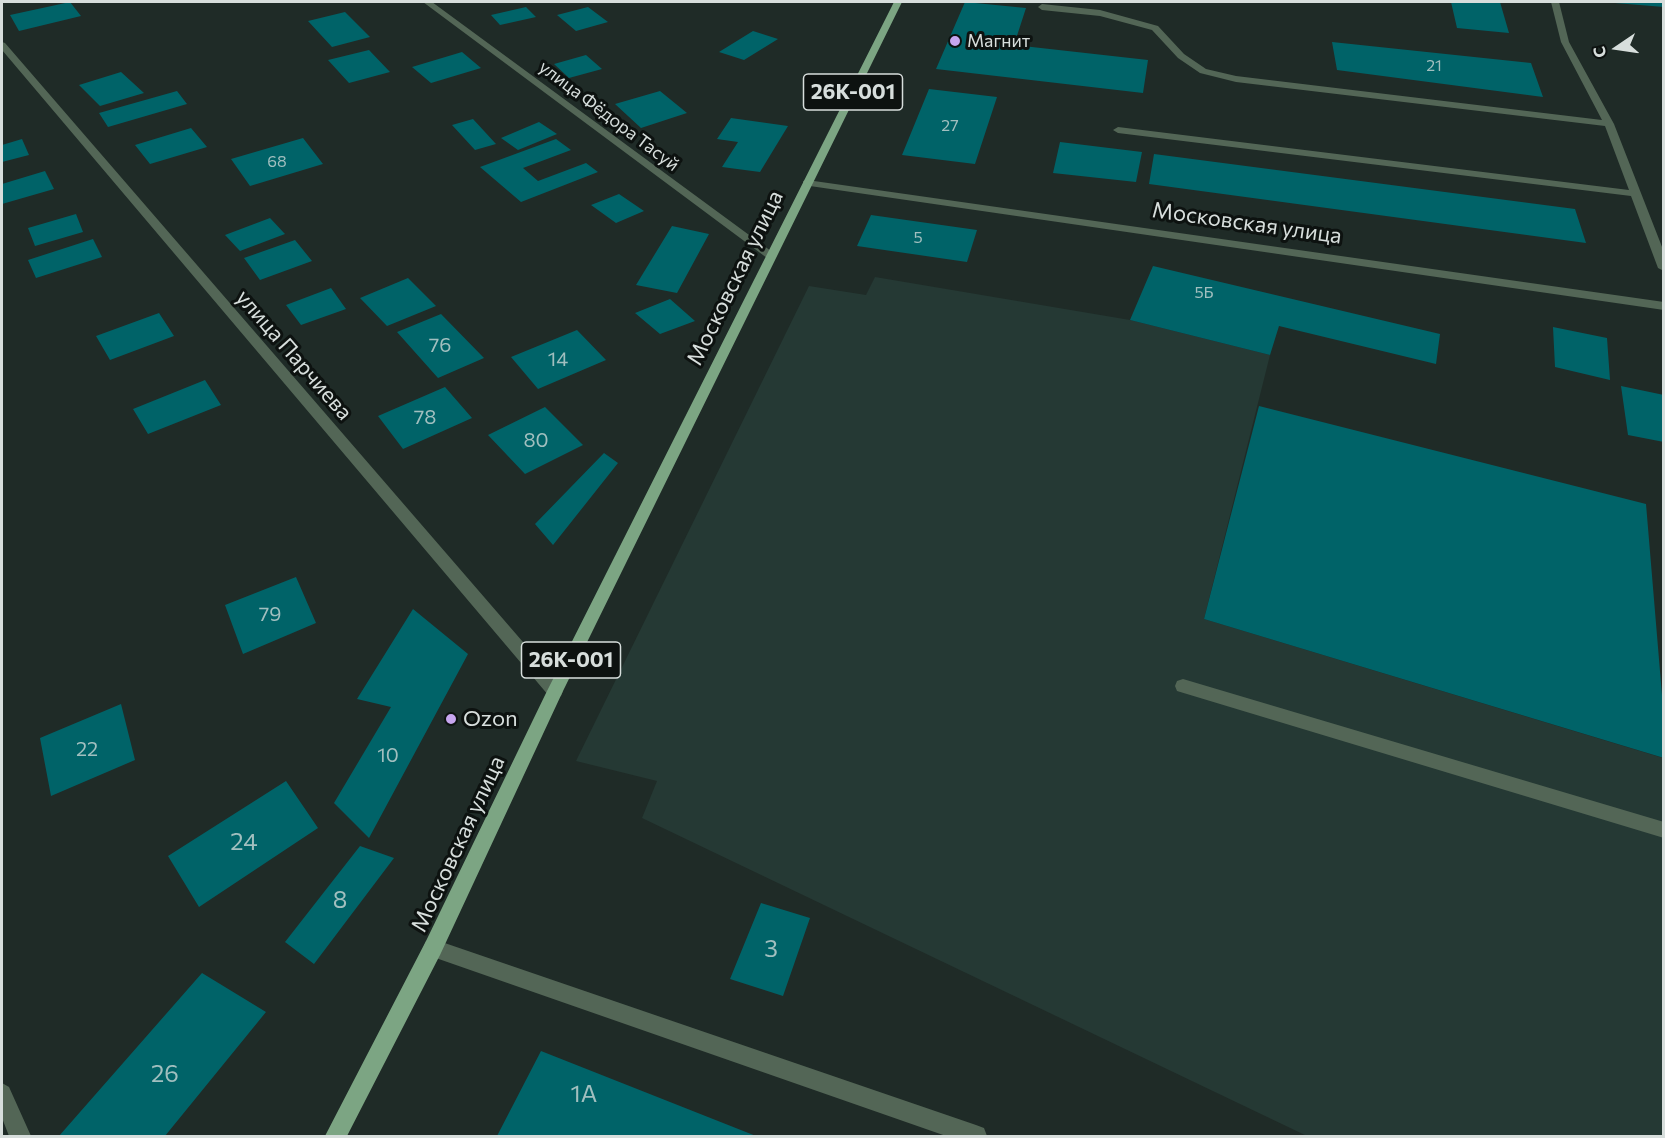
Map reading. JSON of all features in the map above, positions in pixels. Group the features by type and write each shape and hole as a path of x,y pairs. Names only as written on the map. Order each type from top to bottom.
{"main road":[{"name":"26К-001","path":"807,183 898,2"},
{"name":"Московская улица","path":"336,1137 433,948 555,692 807,183"}],"street":[{"name":"улица Фёдора Тасуй","path":"427,2 771,256"},
{"path":"1555,2 1565,42 1609,124 1664,268"},
{"path":"1042,7 1100,13 1155,28 1181,56 1203,71 1236,79 1609,124"},
{"name":"улица Парчиева","path":"2,45 555,692"},
{"path":"1118,130 1637,194"},
{"name":"Московская улица","path":"807,183 1664,306"},
{"path":"1183,686 1664,830"},
{"path":"433,948 976,1137"},
{"path":"2,1094 20,1137"}],"shaded area":[{"path":"875,277 1130,320 1270,355 1204,619 1663,758 1663,1136 1307,1136 642,818 657,781 576,761 809,286 866,295"}],"building":[{"path":"70,2 81,16 19,31 10,15"},
{"path":"965,2 1026,8 1014,45 1148,60 1143,93 936,69"},
{"path":"1451,2 1500,2 1509,33 1457,28"},
{"path":"1664,2 1664,7 1615,3"},
{"path":"526,7 536,17 500,25 491,15"},
{"path":"588,7 608,22 576,31 557,15"},
{"path":"345,12 370,37 332,47 308,21"},
{"path":"753,31 778,39 744,60 719,52"},
{"path":"1332,42 1531,63 1543,97 1337,70"},
{"path":"369,50 390,72 349,83 328,60"},
{"path":"462,52 481,68 431,83 412,67"},
{"path":"586,55 602,69 569,78 554,64"},
{"path":"121,72 144,93 100,106 79,85"},
{"path":"929,89 997,97 975,164 902,155"},
{"path":"177,91 187,104 108,127 99,113"},
{"path":"660,91 687,113 641,128 615,104"},
{"path":"731,118 788,126 760,172 722,167 738,142 717,139"},
{"path":"473,119 496,144 475,150 452,125"},
{"path":"539,122 557,134 518,150 501,138"},
{"path":"191,128 207,147 150,164 135,145"},
{"path":"303,138 323,164 250,186 231,159"},
{"path":"22,139 29,155 2,162 2,145"},
{"path":"556,139 571,150 523,168 538,181 586,163 598,172 521,202 480,167"},
{"path":"1060,142 1142,152 1136,182 1053,173"},
{"path":"1154,154 1575,209 1586,243 1149,184"},
{"path":"45,171 54,189 2,204 2,184"},
{"path":"619,194 644,211 616,223 591,205"},
{"path":"76,214 83,232 35,246 28,228"},
{"path":"871,215 977,230 967,262 857,246"},
{"path":"270,218 285,234 240,251 225,235"},
{"path":"672,226 709,234 677,293 636,285"},
{"path":"93,239 102,257 36,278 28,260"},
{"path":"295,240 312,261 260,280 244,258"},
{"path":"1153,266 1440,334 1436,364 1279,326 1270,355 1130,320"},
{"path":"408,278 436,306 387,326 360,298"},
{"path":"331,288 346,309 301,325 286,305"},
{"path":"670,299 695,321 660,334 635,313"},
{"path":"159,313 174,336 110,360 96,336"},
{"path":"441,314 484,358 438,378 397,332"},
{"path":"1553,327 1607,338 1610,380 1555,367"},
{"path":"577,330 606,360 538,389 511,357"},
{"path":"205,380 221,405 148,434 133,409"},
{"path":"1621,386 1664,395 1664,442 1628,435"},
{"path":"445,387 472,418 403,449 378,416"},
{"path":"1259,406 1646,504 1664,719 1664,758 1204,619"},
{"path":"545,407 583,445 525,474 488,435"},
{"path":"604,453 618,463 553,545 535,524"},
{"path":"296,577 316,623 243,654 225,605"},
{"path":"413,609 468,654 369,838 334,803 391,707 357,699"},
{"path":"121,704 135,760 51,796 40,738"},
{"path":"286,781 318,828 199,907 168,856"},
{"path":"360,846 394,858 314,964 285,942"},
{"path":"761,903 810,918 783,996 730,979"},
{"path":"202,973 266,1012 165,1136 59,1136"},
{"path":"541,1051 756,1136 497,1136"}],"place":[{"name":"Магнит","path":"955,41"},
{"name":"Ozon","path":"451,719"}]}
